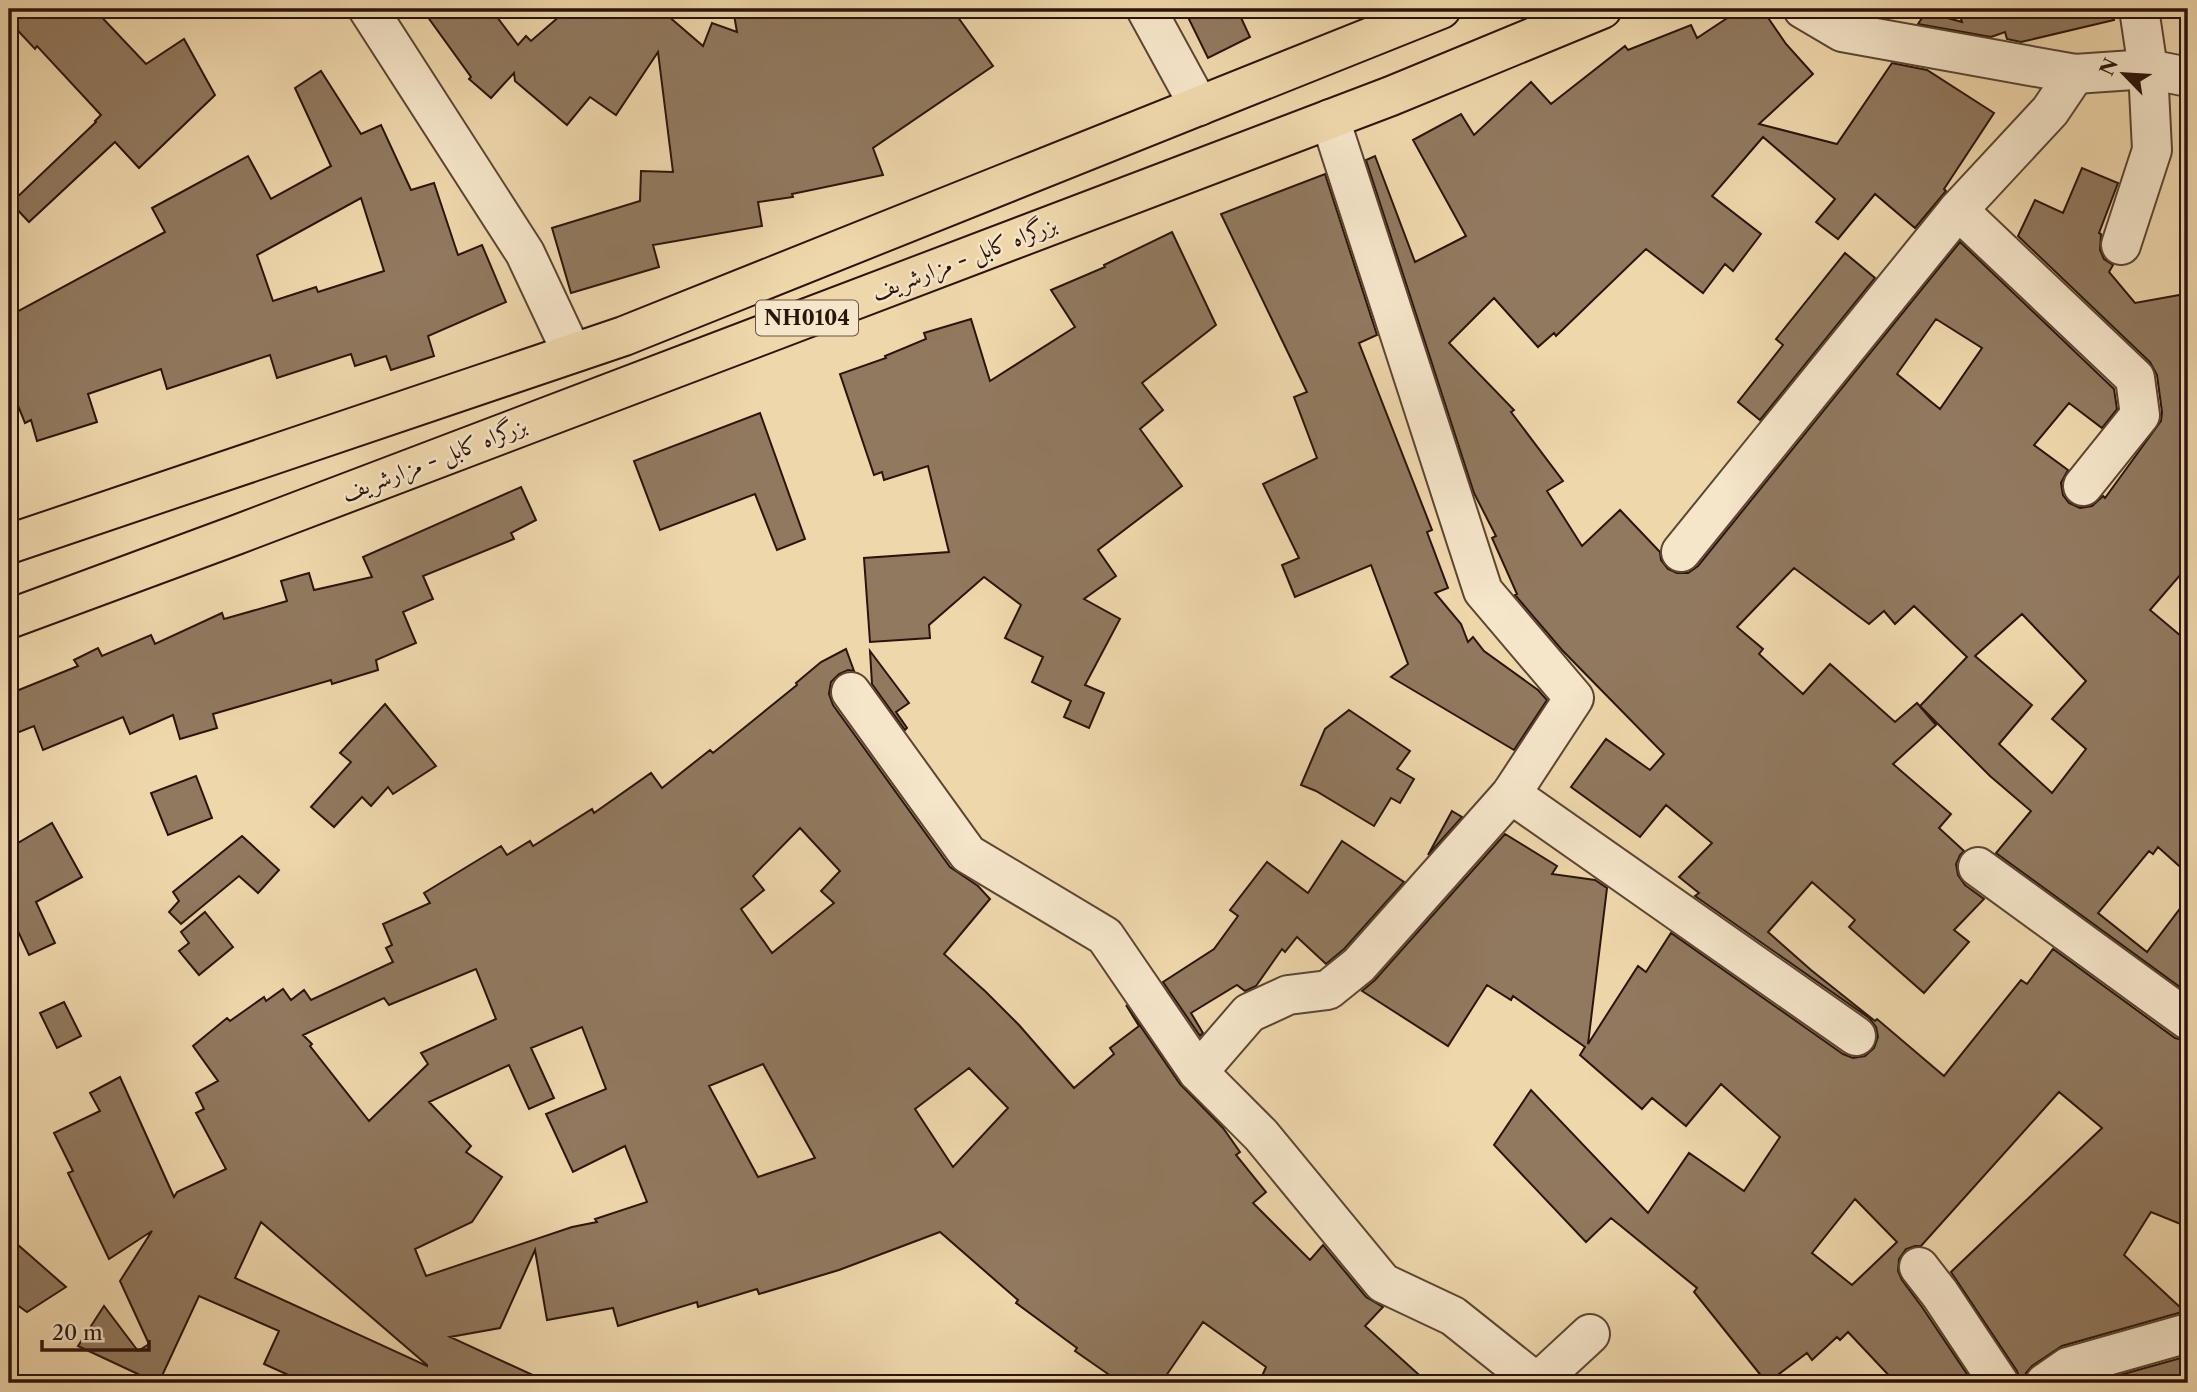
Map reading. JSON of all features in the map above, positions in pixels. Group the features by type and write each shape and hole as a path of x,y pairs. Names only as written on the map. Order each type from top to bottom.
{"highway":[{"name":"NH0104","path":"9,544 624,336 1441,9"},
{"name":"بزرگراه کابل - مزارشریف","path":"9,619 1329,119 1602,9"}],"street":[{"path":"368,9 525,253 572,354"},
{"path":"1146,9 1199,106"},
{"path":"1803,9 1842,32 2075,74 2148,69 2188,77"},
{"path":"2121,246 2152,150 2148,69 2139,9"},
{"path":"1681,552 1958,210 2050,111 2075,74"},
{"path":"1198,1072 1249,1013 1288,995 1328,990 1359,965 1511,794 1574,698 1483,591 1329,119"},
{"path":"1958,210 2135,378 2140,415 2083,486"},
{"path":"851,692 968,854 1105,936 1198,1072 1261,1135 1383,1283 1453,1316 1537,1383 1590,1334"},
{"path":"1511,794 1856,1035"},
{"path":"1978,867 2188,1020"},
{"path":"1919,1267 1999,1383"},
{"path":"2045,1383 2068,1367 2188,1333"}],"building":[{"path":"9,9 94,9 146,64 184,39 215,95 139,168 115,142 29,222 11,203 101,115 37,46 35,49 9,21"},
{"path":"422,9 491,9 518,45 526,36 531,41 568,9 660,9 703,46 712,23 737,32 733,9 952,9 993,66 873,148 883,175 792,194 793,197 758,202 762,226 653,245 659,267 571,293 552,228 640,201 641,171 673,172 658,52 616,115 590,97 567,125 515,81 514,73 491,98 469,79 471,77"},
{"path":"1184,9 1237,9 1250,37 1208,58"},
{"path":"1741,9 1762,9 1786,44 1813,74 1759,124 1837,144 1892,63 1927,70 1994,113 1944,189 1946,191 1915,228 1875,194 1838,239 1816,222 1835,199 1763,137 1712,196 1761,234 1733,271 1725,264 1703,293 1646,249 1556,336 1554,333 1538,347 1494,298 1449,343 1514,410 1511,412 1563,481 1547,491 1582,546 1620,510 1660,552 1661,560 1668,569 1677,573 1688,573 1698,566 1960,242 2114,389 2117,409 2102,428 2069,403 2034,445 2068,470 2061,483 2063,495 2069,503 2080,508 2092,506 2103,496 2105,498 2161,421 2157,375 2150,362 2018,236 2035,200 2063,213 2082,168 2118,183 2099,233 2100,250 2104,259 2113,265 2109,272 2135,303 2185,294 2188,316 2188,566 2150,610 2188,642 2188,874 2158,847 2153,854 2149,851 2098,913 2147,952 2188,898 2188,993 1996,853 2031,811 1990,776 1920,706 1967,657 1914,606 1895,624 1884,611 1869,624 1794,568 1737,627 1763,649 1759,654 1803,694 1830,664 1895,722 1917,703 1936,725 1893,764 1951,814 1939,828 1964,851 1956,864 1958,875 1965,885 1984,899 1954,930 1969,942 1924,993 1849,927 1855,920 1812,882 1768,932 1811,970 1875,1021 1877,1019 1944,1076 2021,980 2027,984 2053,949 2175,1038 2188,1041 2188,1227 2151,1212 2124,1255 2181,1308 2182,1312 2062,1346 2032,1366 2023,1383 1951,1272 2102,1128 2059,1092 1921,1246 1906,1249 1899,1259 1898,1271 1902,1280 1973,1383 1896,1383 1848,1332 1840,1340 1837,1337 1812,1360 1807,1353 1767,1383 1694,1292 1697,1288 1611,1218 1586,1242 1494,1145 1531,1090 1648,1213 1689,1153 1744,1191 1780,1137 1721,1084 1686,1126 1652,1098 1642,1109 1580,1055 1585,1047 1513,996 1511,1000 1487,985 1448,1046 1362,991 1375,980 1505,834 1557,866 1552,874 1595,880 1607,888 1588,1044 1638,966 1646,972 1671,933 1843,1054 1853,1058 1865,1056 1874,1048 1878,1037 1876,1027 1869,1018 1695,896 1699,893 1679,877 1712,843 1666,805 1640,837 1571,787 1606,739 1650,770 1664,754 1562,650 1515,595 1517,594 1492,538 1496,536 1474,493 1366,160 1375,156 1415,262 1466,236 1413,140 1461,114 1474,135 1531,82 1551,104 1625,46 1628,50 1691,25 1697,38","holes":["1936,319 1982,348 1940,409 1897,374","2022,614 2086,681 2052,719 2086,749 2052,793 1999,744 2032,705 1975,656","1855,1199 1897,1242 1852,1285 1812,1253"]},
{"path":"1958,9 2112,9 2114,20 2021,42 2007,39 2005,32 1991,37 1918,24 1926,12 1962,22"},
{"path":"321,71 361,134 381,125 411,190 434,183 458,255 482,245 506,302 428,336 434,356 391,370 386,356 355,366 351,354 277,378 270,355 167,389 161,369 88,394 97,422 37,441 31,420 25,423 9,383 9,316 165,232 152,208 248,156 271,199 331,166 295,88","holes":["361,198 384,271 318,292 316,287 273,301 257,255"]},
{"path":"1325,174 1377,335 1359,343 1432,530 1427,532 1448,588 1435,593 1461,624 1468,642 1473,637 1484,651 1538,690 1547,700 1514,750 1391,677 1408,664 1371,565 1295,597 1282,565 1299,558 1263,484 1317,458 1294,397 1307,392 1221,214"},
{"path":"1172,232 1216,325 1142,383 1163,410 1140,429 1182,486 1098,550 1116,576 1084,599 1120,619 1085,685 1104,693 1089,728 1064,717 1071,701 1032,682 1043,657 1005,638 1021,605 984,577 929,625 930,638 870,642 864,558 949,552 928,466 884,480 882,472 874,475 840,374 886,358 885,356 926,339 924,333 971,319 990,381 1075,327 1051,290 1105,267 1104,265"},
{"path":"1845,253 1875,278 1760,420 1738,402 1783,345 1776,339"},
{"path":"760,413 805,539 777,550 755,494 660,530 634,461"},
{"path":"521,487 536,520 511,533 514,539 423,576 433,599 403,612 416,643 376,660 378,670 332,684 331,680 213,714 217,728 180,739 173,715 130,734 123,717 43,750 34,726 9,736 9,694 78,666 74,660 98,648 102,656 151,635 155,644 222,613 224,619 287,601 281,581 309,573 314,590 372,577 363,557"},
{"path":"846,649 854,671 848,670 839,674 831,682 829,694 833,705 950,867 978,886 990,899 944,954 1019,1025 1074,1088 1114,1054 1110,1048 1139,1026 1126,1005 1180,1084 1223,1128 1240,1152 1236,1155 1266,1192 1253,1203 1310,1260 1323,1245 1366,1297 1383,1307 1365,1326 1428,1383 1259,1383 1266,1367 1203,1322 1161,1383 1121,1383 1075,1351 1077,1348 1016,1303 1018,1300 940,1232 839,1270 759,1294 757,1289 698,1307 697,1302 618,1326 613,1308 547,1320 535,1250 500,1328 450,1337 550,1383 306,1383 264,1364 279,1331 199,1296 160,1380 163,1383 157,1383 78,1346 104,1306 138,1351 149,1344 120,1281 152,1231 109,1259 68,1173 73,1171 54,1133 100,1111 90,1093 120,1077 174,1197 177,1192 226,1169 196,1113 204,1109 196,1093 218,1081 193,1046 227,1018 230,1021 264,997 266,1001 283,989 291,1000 304,990 311,1000 393,962 386,948 392,945 383,924 430,903 424,893 501,846 507,855 530,841 533,846 592,809 594,813 651,773 662,788 710,750 713,753 797,685 796,683 821,662","holes":["800,828 840,871 821,891 834,903 772,953 741,909 764,890 753,876","476,969 496,1019 421,1053 428,1064 369,1121 303,1035 384,998 389,1005","582,1027 606,1089 546,1114 573,1172 625,1146 647,1202 595,1219 597,1222 572,1227 426,1276 415,1249 472,1222 502,1177 466,1152 471,1146 429,1102 509,1065 529,1109 554,1098 531,1048","763,1064 815,1158 758,1177 709,1086","969,1068 1008,1108 953,1167 915,1109","261,1222 427,1365 235,1278"]},
{"path":"870,651 909,703 896,712 907,728 905,730 872,684"},
{"path":"385,704 436,766 393,794 388,787 371,806 362,797 334,827 311,807 351,762 340,753"},
{"path":"1349,710 1410,751 1397,769 1414,779 1400,803 1391,798 1374,826 1316,791 1301,785 1325,729"},
{"path":"196,776 212,818 168,835 151,793"},
{"path":"1452,811 1462,817 1428,855"},
{"path":"52,823 82,877 36,902 55,943 29,955 11,916 9,918 9,841 11,847"},
{"path":"242,836 279,870 258,893 239,876 181,924 169,912 179,901 173,892"},
{"path":"1342,841 1404,882 1344,949 1326,964 1297,937 1285,952 1282,949 1256,986 1245,991 1237,985 1191,1013 1203,1033 1200,1036 1163,982 1214,949 1238,916 1230,910 1267,862 1308,893"},
{"path":"205,912 233,947 199,975 179,951 189,943 181,932"},
{"path":"64,1002 81,1036 57,1048 40,1013"},
{"path":"9,1237 66,1287 27,1312 9,1299"},
{"path":"2188,1356 2188,1383 2091,1383"}]}
